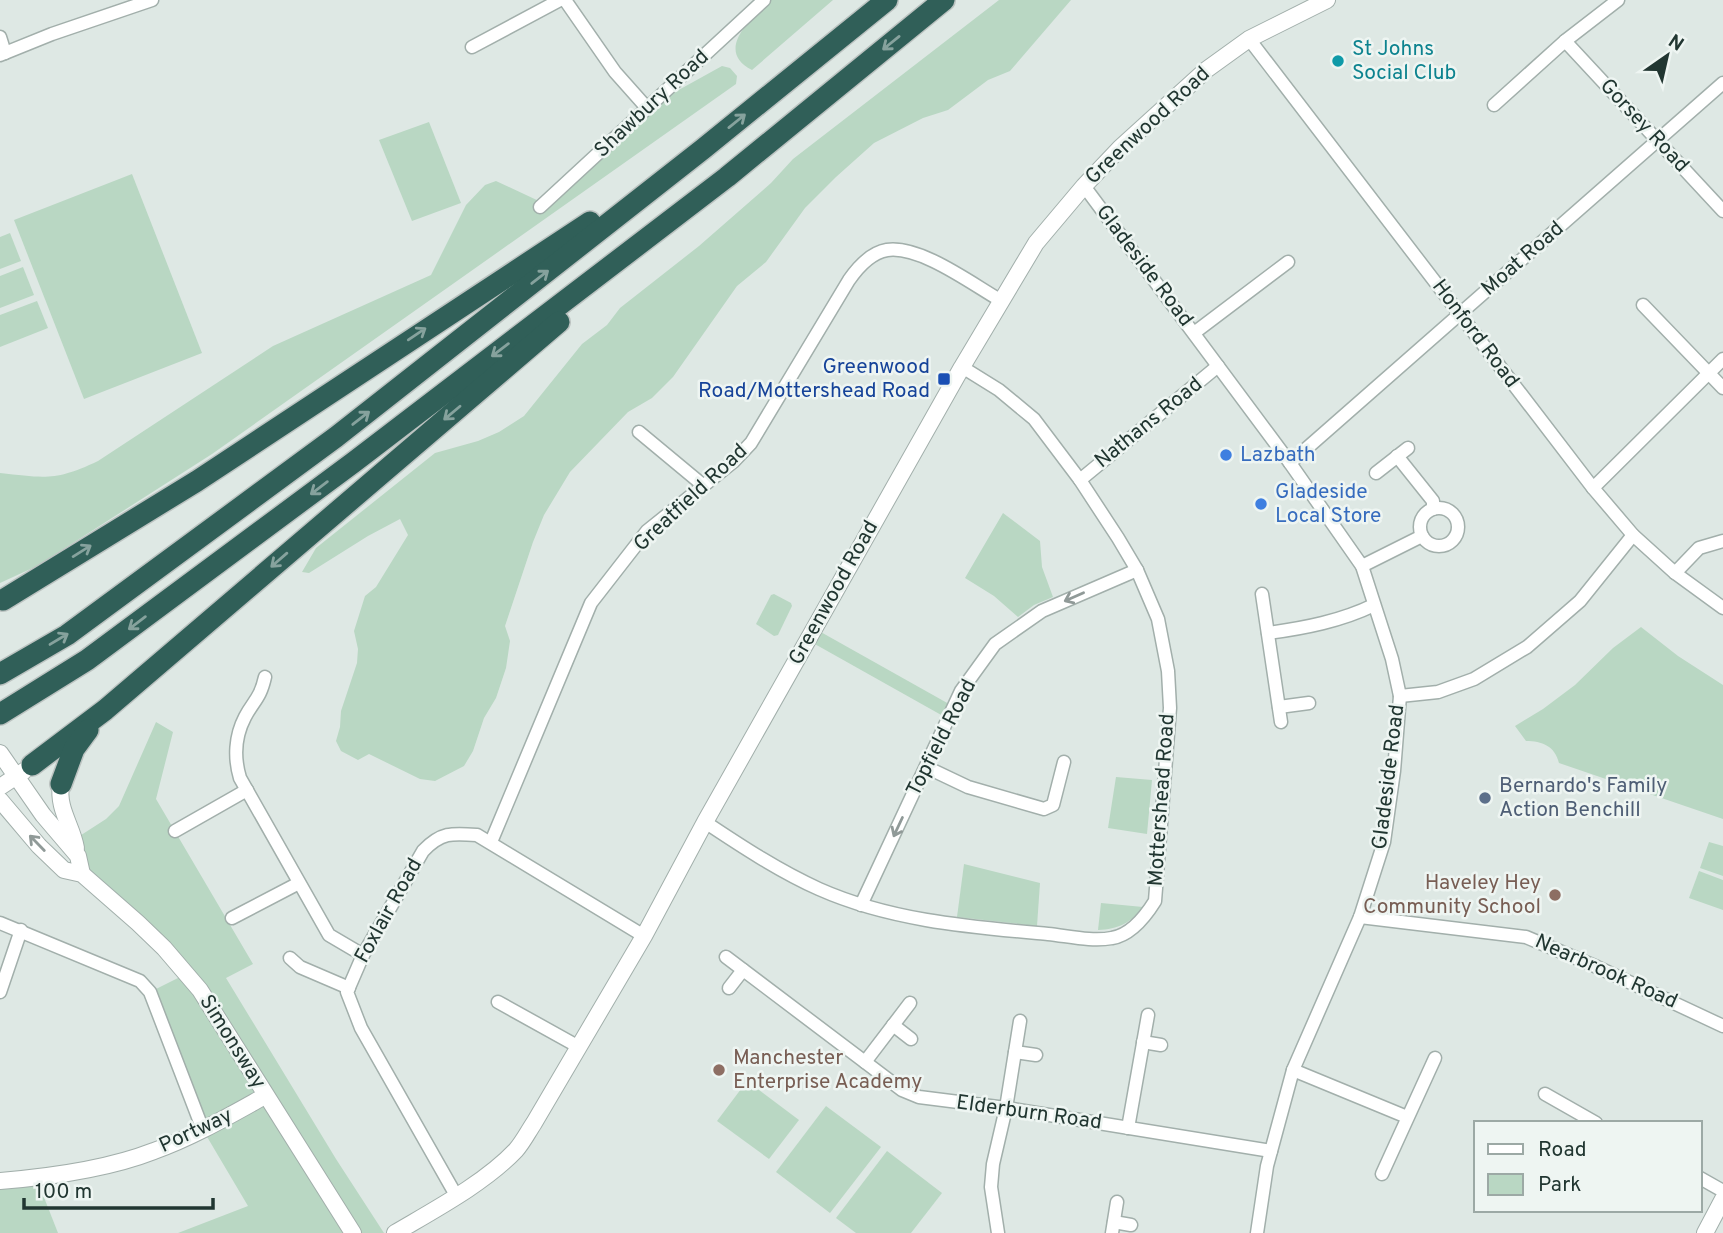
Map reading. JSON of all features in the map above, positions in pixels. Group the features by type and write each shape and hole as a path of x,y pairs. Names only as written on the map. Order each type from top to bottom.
{"highway":[{"path":"0,674 67,635 336,437 703,149 887,0"},
{"path":"24,771 105,710 727,177 944,0"},
{"path":"1,601 197,481 703,149"},
{"path":"0,714 87,660 354,462 727,177"},
{"path":"61,784 74,749 105,710"}],"street":[{"path":"0,37 2,54 131,3 152,0"},
{"path":"472,47 562,0 615,72 648,108"},
{"name":"Shawbury Road","path":"540,207 764,0"},
{"name":"Greenwood Road","path":"395,1233 457,1197 516,1150 644,936 705,822 962,367 1036,243 1084,186 1206,69 1250,39 1327,0"},
{"path":"1494,105 1565,41 1618,0"},
{"name":"Honford Road","path":"1250,39 1593,488 1633,535 1675,573 1723,607"},
{"name":"Gorsey Road","path":"1565,41 1723,211"},
{"name":"Moat Road","path":"1290,463 1723,83"},
{"name":"Gladeside Road","path":"1084,186 1290,463 1362,566 1392,659 1400,696 1394,771 1384,842 1360,917 1293,1070 1271,1151 1257,1233"},
{"name":"Greatfield Road","path":"491,842 591,603 647,531 733,463 751,443 861,264 887,250 905,251 922,256 1000,300"},
{"path":"1194,333 1288,262"},
{"path":"1643,305 1723,388"},
{"path":"1593,488 1723,359"},
{"name":"Nathans Road","path":"1080,480 1218,366"},
{"name":"Mottershead Road","path":"705,822 818,889 861,905 927,921 1040,934 1111,938 1126,933 1148,912 1155,901 1170,708 1168,671 1158,620 1137,570 1080,480 1034,419 999,390 962,367"},
{"path":"639,432 704,486"},
{"path":"1376,473 1402,452 1433,501 1433,509"},
{"path":"1433,509 1452,512 1458,524 1456,536 1447,545 1429,543 1422,536 1420,522 1423,516 1433,509"},
{"path":"1400,696 1438,692 1462,683 1527,647 1580,601 1633,535"},
{"path":"1362,566 1422,536"},
{"path":"1675,573 1699,548 1723,541"},
{"name":"Topfield Road","path":"861,905 961,691 995,643 1042,611 1137,570"},
{"path":"1262,594 1281,722"},
{"path":"1268,633 1308,628 1357,613 1374,604"},
{"path":"265,677 261,696 245,717 235,762 247,790 329,935 363,955"},
{"path":"1279,707 1308,703"},
{"path":"3,757 24,771 43,815 78,856"},
{"path":"926,767 968,787 1044,809 1053,805 1064,762"},
{"path":"0,787 24,771"},
{"path":"61,784 63,815 75,839 82,874"},
{"path":"175,831 247,790"},
{"name":"Simonsway","path":"0,800 39,846 64,870 82,874 138,923 193,982 354,1233"},
{"name":"Foxlair Road","path":"457,1197 361,1028 347,992 363,955 422,851 434,839 453,833 478,835 644,936"},
{"path":"232,918 299,883"},
{"name":"Nearbrook Road","path":"1360,917 1526,937 1723,1026"},
{"path":"0,923 140,981 150,992 203,1130"},
{"path":"0,992 21,930"},
{"name":"Elderburn Road","path":"726,957 902,1090 919,1097 1006,1108 1271,1151"},
{"path":"290,958 300,967 349,988"},
{"path":"729,988 743,970"},
{"path":"498,1002 579,1047"},
{"path":"865,1062 909,1003"},
{"path":"1128,1128 1148,1015"},
{"path":"998,1233 991,1186 993,1164 1006,1108 1020,1021"},
{"path":"893,1026 911,1039"},
{"path":"1143,1042 1161,1045"},
{"path":"1015,1052 1035,1055"},
{"path":"1382,1174 1435,1058"},
{"path":"1293,1070 1407,1117"},
{"path":"1545,1094 1593,1121"},
{"name":"Portway","path":"0,1181 86,1169 152,1152 203,1130 265,1096"},
{"path":"1702,1179 1723,1191"},
{"path":"1705,1233 1723,1199"},
{"path":"1117,1202 1113,1227 1131,1225"}],"green space":[{"path":"771,0 833,0 752,70 741,62 736,53 736,44 746,25"},
{"path":"999,0 1071,0 1010,71 988,80 948,110 923,118 874,143 836,177 805,208 766,262 737,286 673,377 652,398 628,412 570,472 544,515 533,542 505,626 510,641 506,668 496,698 484,718 473,751 464,766 435,781 420,779 369,754 358,760 341,751 336,741 341,711 357,663 358,649 354,631 365,596 376,587 408,535 400,519 309,573 302,572 316,548 435,453 478,441 499,432 524,416 582,344 607,325 620,308 699,246 771,183 793,159"},
{"path":"722,66 730,68 737,76 736,84 212,454 37,566 0,583 0,473 61,475 98,461 273,346 431,275 466,205 485,185 496,181 541,202 666,97"},
{"path":"429,122 461,203 412,221 379,140"},
{"path":"132,174 202,353 84,399 14,220"},
{"path":"10,233 21,261 0,269 0,237"},
{"path":"23,267 34,295 0,308 0,276"},
{"path":"37,301 48,328 0,347 0,315"},
{"path":"1003,513 1040,541 1042,567 1053,597 1034,605 1018,617 994,596 965,578"},
{"path":"774,594 792,606 778,635 774,636 756,624"},
{"path":"1641,627 1678,656 1723,685 1723,819 1559,763 1551,749 1542,743 1526,741 1515,726 1575,685 1613,648"},
{"path":"819,631 949,704 943,716 813,643"},
{"path":"156,722 173,732 156,799 253,964 226,978 384,1233 178,1233 248,1206 203,1130 150,992 186,974 82,874 75,839 106,819 119,806"},
{"path":"1116,777 1152,780 1147,834 1108,828"},
{"path":"1709,842 1723,846 1723,876 1700,868"},
{"path":"964,864 1040,883 1037,926 957,917"},
{"path":"1699,871 1723,880 1723,910 1689,898"},
{"path":"1101,903 1143,907 1124,924 1098,930"},
{"path":"747,1081 799,1120 769,1159 717,1121"},
{"path":"826,1106 881,1147 830,1213 776,1172"},
{"path":"887,1151 942,1193 911,1233 856,1233 836,1218"},
{"path":"36,1177 58,1233 0,1233 0,1181"}],"place":[{"name":"St Johns Social Club","path":"1338,61"},
{"name":"Greenwood Road/Mottershead Road","path":"944,379"},
{"name":"Lazbath","path":"1226,455"},
{"name":"Gladeside Local Store","path":"1261,504"},
{"name":"Bernardo's Family Action Benchill","path":"1485,798"},
{"name":"Haveley Hey Community School","path":"1555,895"},
{"name":"Manchester Enterprise Academy","path":"719,1070"}]}
